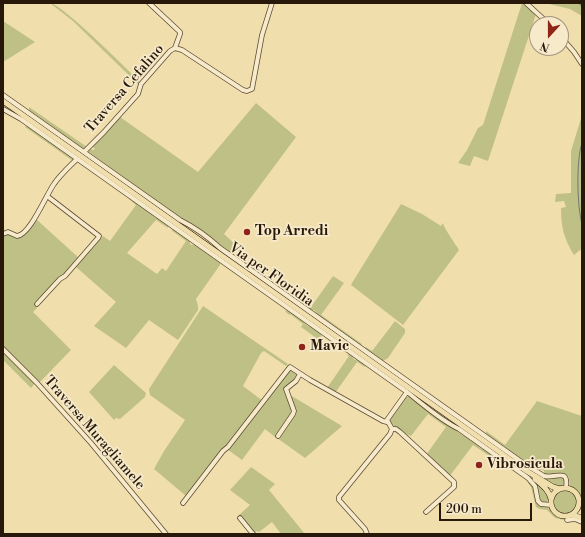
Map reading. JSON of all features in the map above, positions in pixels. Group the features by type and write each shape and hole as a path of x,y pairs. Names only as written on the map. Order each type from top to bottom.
{"main road":[{"name":"Via per Floridia","path":"3,101 525,470"},
{"path":"525,470 553,487 560,489"},
{"path":"525,470 550,494 555,512 563,516 572,515 582,518"},
{"path":"551,502 554,493 560,489 566,488 575,492 580,508 572,515"}],"street":[{"path":"149,3 180,32 175,48"},
{"name":"Traversa Cefalino","path":"84,152 138,94 141,84 170,51 175,48 182,50 243,90 249,91 253,87 262,35 272,3"},
{"path":"526,3 540,16"},
{"path":"569,46 582,64"},
{"path":"3,95 180,220 189,224 220,248 523,463 544,476 548,477 561,475 566,477 566,488"},
{"path":"3,109 21,118 407,392 434,413 528,478 535,486 538,501 541,504 551,502"},
{"path":"3,234 10,232 19,237 23,234 35,218 56,181 77,159"},
{"path":"38,304 60,279 65,276 99,236 47,196"},
{"name":"Traversa Muragliamele","path":"3,349 42,388 91,443 166,534"},
{"path":"183,503 200,479 223,451 228,448 290,367 387,422 392,429 396,429 454,482 454,487 426,512"},
{"path":"278,436 294,411 286,389 296,381 300,374"},
{"path":"387,422 388,418 407,392"},
{"path":"367,534 365,529 339,500 339,496 383,443 392,429"},
{"path":"240,518 253,534"},
{"path":"567,520 575,519 582,522"}],"green space":[{"path":"50,3 57,6 95,38 140,82 139,85 73,21"},
{"path":"522,3 536,14 535,16 529,16 529,35 488,161 474,156 470,166 458,163 467,150 478,128 483,125"},
{"path":"545,3 582,3 582,16 570,9"},
{"path":"3,21 35,42 3,62"},
{"path":"256,103 296,137 224,234 236,245 231,251 234,253 233,256 201,231 180,218 89,152 89,149 95,149 92,146 120,117 198,172"},
{"path":"29,107 87,147 82,148 29,110"},
{"path":"582,115 582,251 580,250 574,255 565,238 562,227 561,208 566,207 564,201 555,202 556,194 571,193 571,151"},
{"path":"27,125 73,157 73,161 25,127"},
{"path":"129,199 132,199 153,214 153,216 157,217 168,225 168,228 156,220 127,253 157,274 162,268 166,271 186,241 171,230 174,229 190,240 190,244 195,244 220,261 220,265 196,299 198,310 178,340 149,320 126,348 94,326 116,302 76,267 103,236 110,241 136,205"},
{"path":"401,204 422,214 441,226 443,223 459,250 403,325 351,285"},
{"path":"36,219 79,258 38,302 34,303 37,308 33,312 71,350 39,383 3,347 3,235 7,233 21,237"},
{"path":"333,276 344,283 321,315 362,344 360,345 317,314 314,310 311,310 306,306 306,304 311,307"},
{"path":"203,306 288,364 286,366 264,351 261,353 243,386 263,401 186,496 154,469 185,420 150,395 149,389"},
{"path":"289,310 304,321 304,323 309,327 311,325 321,333 319,340 301,327 303,324 285,311"},
{"path":"395,321 405,329 405,333 388,358 383,361 365,348 366,347 372,351"},
{"path":"3,350 35,383 31,388 3,360"},
{"path":"350,354 355,360 357,359 365,364 365,367 357,362 335,393 327,388 349,356 347,355"},
{"path":"114,365 146,393 145,397 120,419 116,418 114,420 89,392"},
{"path":"290,368 299,374 295,380 287,386 293,409 292,414 275,437 265,429 242,460 227,449"},
{"path":"290,395 342,426 305,458 277,438 296,412"},
{"path":"410,396 449,426 459,431 458,432 464,436 465,435 482,449 491,453 491,457 473,445 449,477 426,455 446,427 428,414 411,436 403,433 389,422 389,419 404,398"},
{"path":"537,401 582,416 582,497 580,498 576,490 570,486 568,476 563,474 544,475 544,471 542,469 539,471 486,434 486,431 505,445"},
{"path":"251,467 275,484 269,490 305,534 281,534 272,522 254,534 239,515 250,505 230,490"},
{"path":"564,478 564,486 556,485 544,479"},
{"path":"530,481 533,484 539,505 547,507 553,514 564,518 564,520 555,518 547,510 536,507 531,487 528,483"},
{"path":"536,482 547,493 549,499 547,502 541,502"},
{"path":"565,490 574,493 577,502 574,511 565,514 556,511 553,502 556,493"}],"waterway":[{"path":"579,3 582,7"},
{"path":"582,143 579,160 578,184 579,207 582,224"}],"place":[{"name":"Top Arredi","path":"247,232"},
{"name":"Mavic","path":"302,347"},
{"name":"Vibrosicula","path":"479,465"}]}
